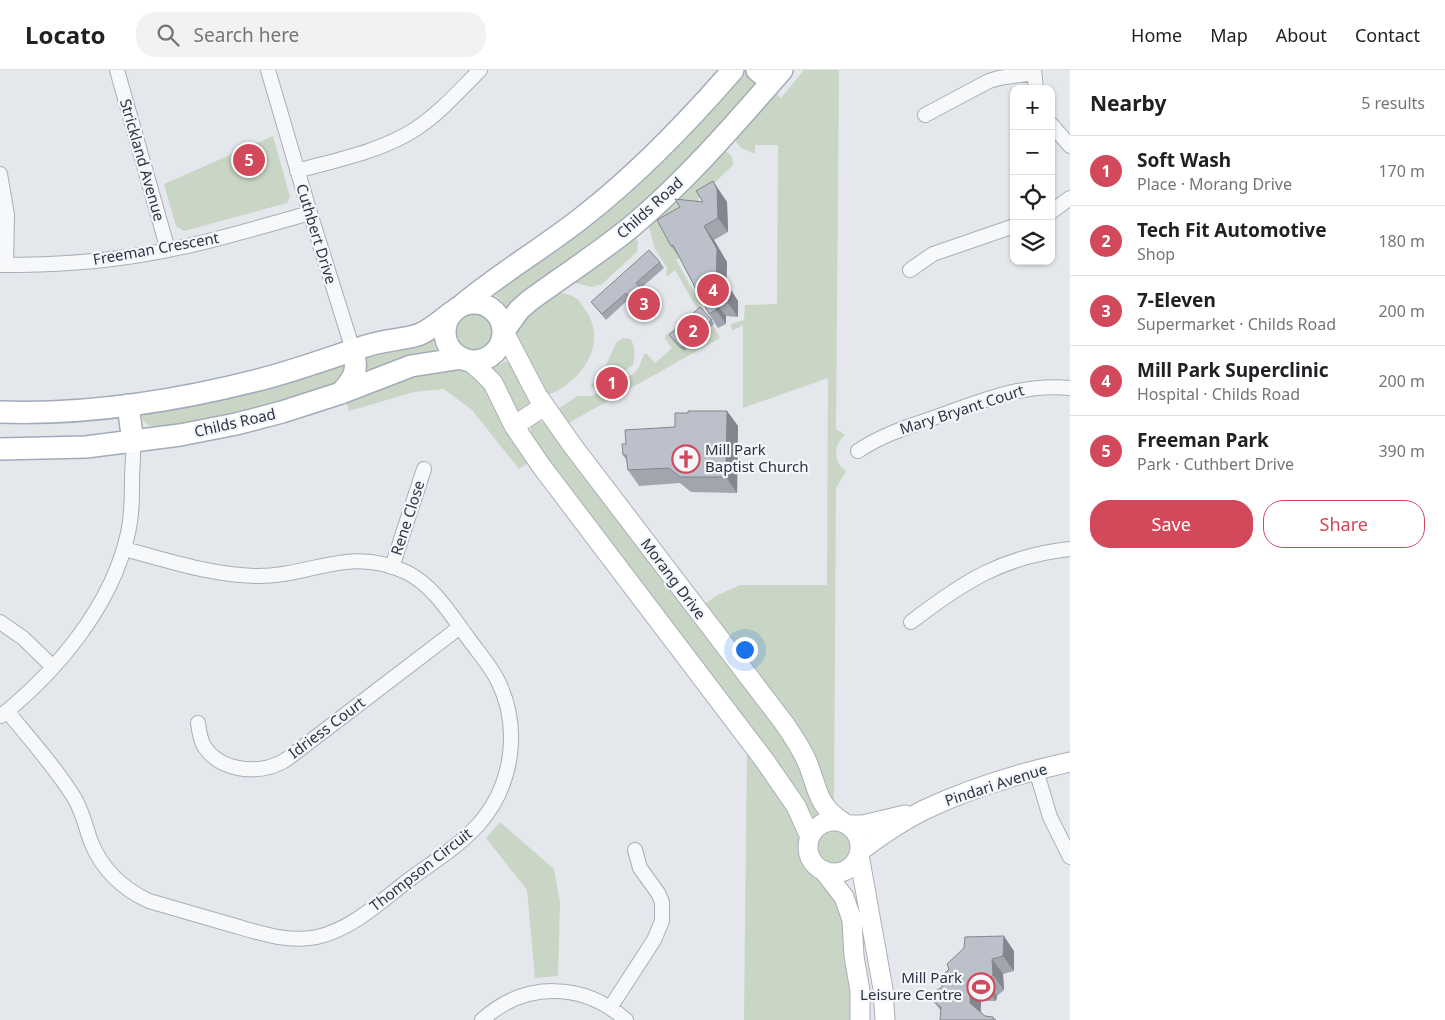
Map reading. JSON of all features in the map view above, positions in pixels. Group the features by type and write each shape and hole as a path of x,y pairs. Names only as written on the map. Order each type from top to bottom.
{"main road":[{"path":"0,412 48,412 124,406 199,394 254,381 379,342 419,334 437,324 478,291 583,217 616,190 670,139 733,70"},
{"name":"Childs Road","path":"504,332 516,314 529,301 605,248 667,194 712,149 770,74"},
{"path":"465,359 476,361 485,359 498,349 504,332 502,321 490,306 470,302 456,309 447,320 445,328 445,338 448,346 454,353 481,371 493,383 514,426 542,467 766,761 796,806 810,837 809,852 812,859 844,897 852,920 854,956 860,991 860,1020"},
{"name":"Morang Drive","path":"504,332 523,371 544,406 784,723 807,762 820,800 830,813 846,824"},
{"name":"Cuthbert Drive","path":"340,393 350,383 355,373 356,366 352,350"},
{"name":"Childs Road","path":"0,448 51,448 128,442 180,435 236,424 282,412 340,393 411,366 465,359"},
{"path":"124,406 128,442"},
{"path":"514,426 544,406"},
{"name":"Pindari Avenue","path":"846,824 862,826 923,810 972,790 1036,770 1070,762"},
{"name":"Pindari Avenue","path":"859,853 893,828 923,810"},
{"path":"810,837 820,825 835,821 846,824 858,836 859,853 882,980 885,1020"},
{"path":"823,870 830,872 844,870 855,862 859,853"}],"street":[{"name":"Strickland Avenue","path":"117,70 168,250"},
{"name":"Cuthbert Drive","path":"268,70 352,350"},
{"path":"297,171 365,152 399,138 429,118 480,70"},
{"path":"925,115 989,81 999,78 1034,72 1036,85"},
{"path":"1055,129 1070,146"},
{"path":"0,174 7,215 3,265"},
{"path":"1055,209 1070,198"},
{"name":"Freeman Crescent","path":"3,265 78,263 140,255 222,238 310,213"},
{"path":"910,270 933,254 1010,227"},
{"name":"Mary Bryant Court","path":"858,451 883,436 1007,392 1041,387 1070,388"},
{"path":"4,714 53,667 91,617 115,572 124,549 132,507 132,479 128,442"},
{"name":"Rene Close","path":"392,566 424,469"},
{"name":"Thompson Circuit","path":"4,714 68,789 81,812 98,856 117,880 128,889 149,901 285,939 317,937 333,932 360,917 458,843 486,816 505,780 512,742 504,696 494,673 460,627 439,600 418,580 407,572 392,566 354,560 276,576 239,576 202,570 124,549"},
{"path":"911,622 948,594 983,573 1018,559 1040,553 1070,549"},
{"path":"0,622 23,638 53,667"},
{"name":"Idriess Court","path":"198,723 199,735 204,747 223,763 245,770 269,767 282,762 295,753 460,627"},
{"path":"1036,770 1050,816 1070,857"},
{"path":"610,1008 654,940 662,921 662,902 658,893 640,868 635,850"},
{"path":"482,1020 516,998 555,991 580,994 610,1008 626,1020"}],"green space":[{"path":"804,70 839,70 836,429 845,435 838,444 836,453 839,463 846,471 836,488 834,805 702,606 716,596 740,585 827,585 828,378 743,408 743,325 732,331 731,324 744,320 745,305 777,304 778,145 755,145 755,153 753,153 741,148 734,139 773,90 781,98"},
{"path":"749,73 756,82 753,91 651,201 508,309 499,298 490,292 742,75"},
{"path":"273,136 290,197 287,203 184,231 176,226 164,184"},
{"path":"723,151 731,156 733,165 698,199 702,206 680,258 676,260 720,338 565,425 559,408 578,396 591,396 606,390 633,374 639,367 644,354 647,354 655,363 672,348 665,339 666,335 671,331 674,332 699,312 675,270 668,276 666,275 667,268 655,249 647,220"},
{"path":"635,231 638,242 637,252 602,284 591,287 568,281"},
{"path":"555,291 572,296 580,302 592,324 594,336 593,349 588,361 580,372 560,389 548,395 537,383 517,338 517,326"},
{"path":"474,314 481,315 487,319 491,325 491,339 487,345 481,349 474,350 467,349 461,345 457,339 456,332 457,325 461,319 467,315"},
{"path":"433,337 436,352 358,379 363,357"},
{"path":"623,338 630,339 633,344 635,355 633,365 618,375 602,382 602,384 591,388 606,365 616,343"},
{"path":"506,361 519,375 525,387 529,405 523,411 515,409 492,369"},
{"path":"346,362 345,380 276,408 161,426 147,425 142,417 146,413"},
{"path":"448,369 464,371 478,376 530,461 519,469 472,410 444,389 414,392 349,411 345,398 396,378"},
{"path":"538,420 547,425 788,741 821,815 812,820 571,495 531,436 531,424"},
{"path":"747,746 788,807 799,833 803,860 832,893 841,913 853,1020 744,1020"},
{"path":"500,822 554,869 560,902 558,976 535,978 527,890 486,838"},
{"path":"834,828 846,834 852,846 846,858 834,864 822,858 816,846 822,834"}],"building":[{"path":"713,181 717,189 718,218 704,226 717,249 716,287 729,287 728,303 716,303 716,310 709,314 673,245 671,246 657,220 680,207 675,199 703,202 696,191"},
{"path":"649,250 660,262 636,283 655,304 644,313 626,293 602,314 591,302"},
{"path":"700,307 712,320 681,348 669,335"},
{"path":"612,366 620,379 610,384 603,371"},
{"name":"Mill Park Baptist Church","path":"688,411 727,411 726,477 680,477 669,468 628,470 622,444 626,444 625,430 675,427 675,413 688,413"},
{"path":"1004,936 1003,956 992,959 993,975 986,981 985,986 970,985 970,1003 985,1016 993,1017 994,1020 940,1020 941,1007 934,1002 934,992 942,987 943,975 949,969 947,964 964,948 965,937"}],"place":[{"name":"Freeman Park","path":"249,160"},
{"name":"Mill Park Superclinic","path":"713,290"},
{"name":"7-Eleven","path":"644,304"},
{"name":"Tech Fit Automotive","path":"693,331"},
{"name":"Soft Wash","path":"612,383"},
{"name":"Mill Park Baptist Church","path":"686,459"},
{"name":"Mill Park Leisure Centre","path":"981,987"}]}
